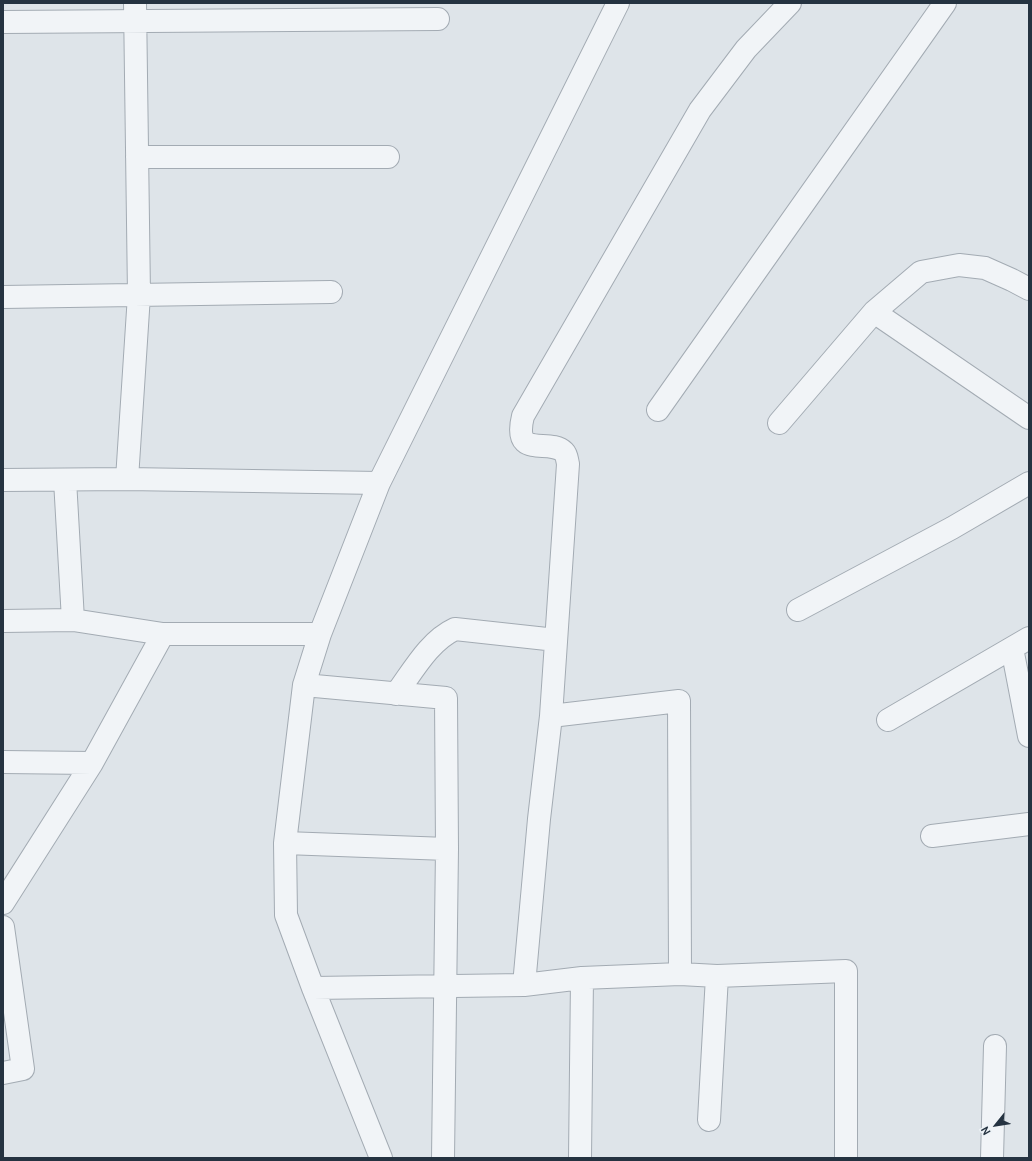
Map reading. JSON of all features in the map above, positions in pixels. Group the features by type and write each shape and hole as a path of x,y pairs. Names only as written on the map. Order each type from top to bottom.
{"street":[{"path":"381,1158 312,988 286,915 285,843 304,684 320,634 379,483 618,3"},
{"path":"524,985 539,819 551,716 568,464 564,452 557,449 536,447 528,443 523,438 520,430 523,416 700,110 746,49 790,3"},
{"path":"658,410 945,3"},
{"path":"127,480 139,296 135,12"},
{"path":"3,22 135,12 438,19"},
{"path":"137,157 388,157"},
{"path":"779,423 874,312 921,272 959,265 985,268 1029,289"},
{"path":"3,298 331,292"},
{"path":"874,312 1029,418"},
{"path":"3,480 379,483"},
{"path":"65,480 73,620"},
{"path":"798,610 952,528 1029,483"},
{"path":"3,621 73,620 163,634 320,634"},
{"path":"396,694 431,647 441,636 455,629 556,640"},
{"path":"3,903 92,763 163,634"},
{"path":"888,720 1021,643 1029,736"},
{"path":"304,684 446,698 443,1158"},
{"path":"551,716 679,702 680,974"},
{"path":"3,762 92,763"},
{"path":"932,836 1029,824"},
{"path":"285,843 446,849"},
{"path":"3,927 23,1069 3,1073"},
{"path":"312,988 524,985 582,978 680,974 717,976 846,971 846,1158"},
{"path":"710,1120 717,976"},
{"path":"580,1158 582,978"},
{"path":"992,1158 996,1046"}]}
